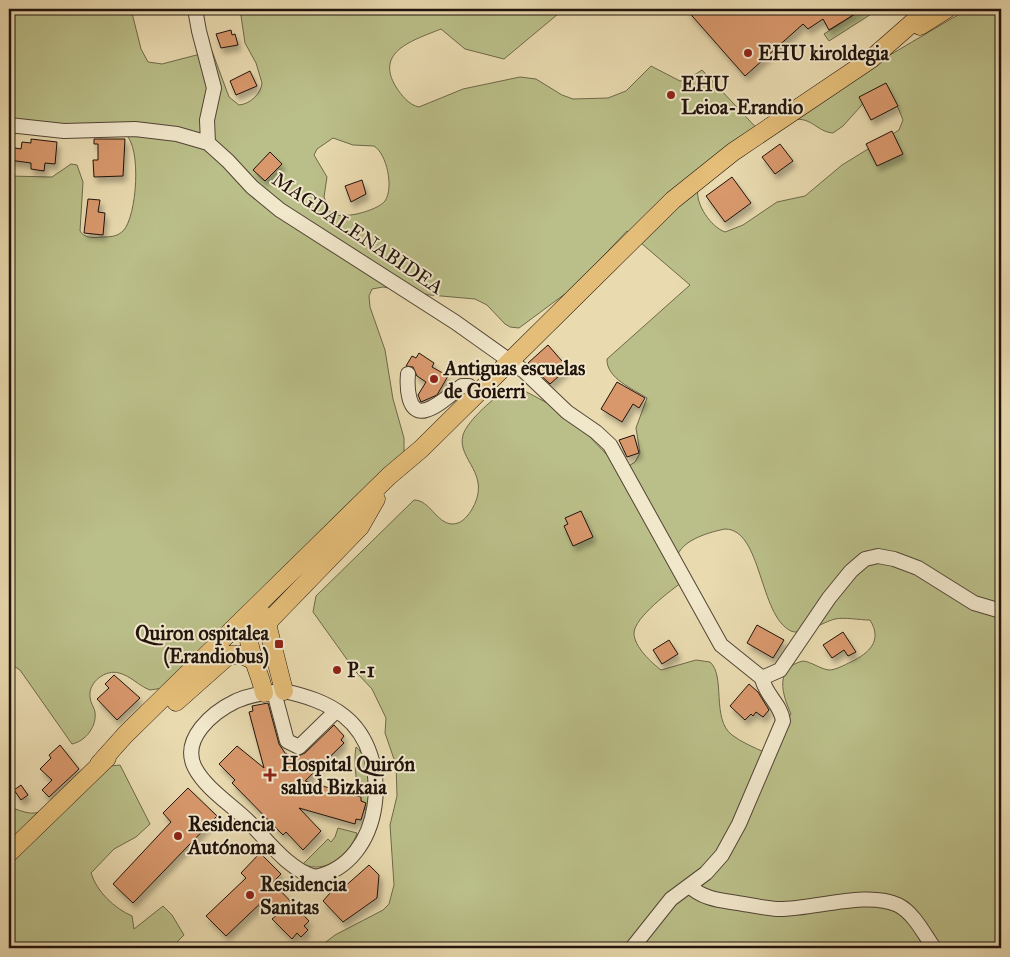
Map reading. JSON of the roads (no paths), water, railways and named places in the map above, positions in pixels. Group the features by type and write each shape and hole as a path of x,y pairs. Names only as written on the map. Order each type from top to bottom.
{"main road":[{"path":"885,48 928,9"},
{"path":"9,853 99,764 125,735 390,476 421,449 673,200 702,174 836,84 885,48 947,9"},
{"path":"130,738 190,679 249,629 288,592 376,500 421,449"},
{"path":"274,692 278,666 268,628 272,615 360,527 376,500"},
{"path":"274,692 255,664 249,629 251,620 306,565 324,541"},
{"path":"99,764 159,717 229,655 242,655 268,675 278,666"}],"street":[{"path":"195,9 214,88 207,120 208,143"},
{"name":"MAGDALENABIDEA","path":"9,124 64,131 135,129 177,134 208,143 252,187 280,210 455,322 534,379 567,412 596,432 610,445 721,645 762,678"},
{"path":"408,374 408,394 413,405 420,410 427,410 462,386 469,386 477,394"},
{"path":"632,948 671,899 706,873 722,855 739,824 783,721 782,712 764,688 762,678 780,670 829,598 851,571 866,559 878,556 902,562 945,583 974,603 1001,611"},
{"path":"274,692 287,741 299,747 336,711"},
{"path":"274,692 312,698 344,716 361,736 368,749 377,783 376,797 368,827 346,861 333,871 315,878 296,868 209,785 195,769 191,750 195,738 216,712 236,702 274,692"},
{"path":"690,886 696,893 720,900 777,909 874,898 899,905 914,920 934,948"}],"place":[{"name":"EHU kiroldegia","path":"748,53"},
{"name":"EHU Leioa-Erandio","path":"671,95"},
{"name":"Antiguas escuelas de Goierri","path":"434,379"},
{"name":"Quiron ospitalea (Erandiobus)","path":"279,644"},
{"name":"P-1","path":"337,670"},
{"name":"Hospital Quirón salud Bizkaia","path":"270,775"},
{"name":"Residencia Autónoma","path":"178,836"},
{"name":"Residencia Sanitas","path":"250,895"}]}
